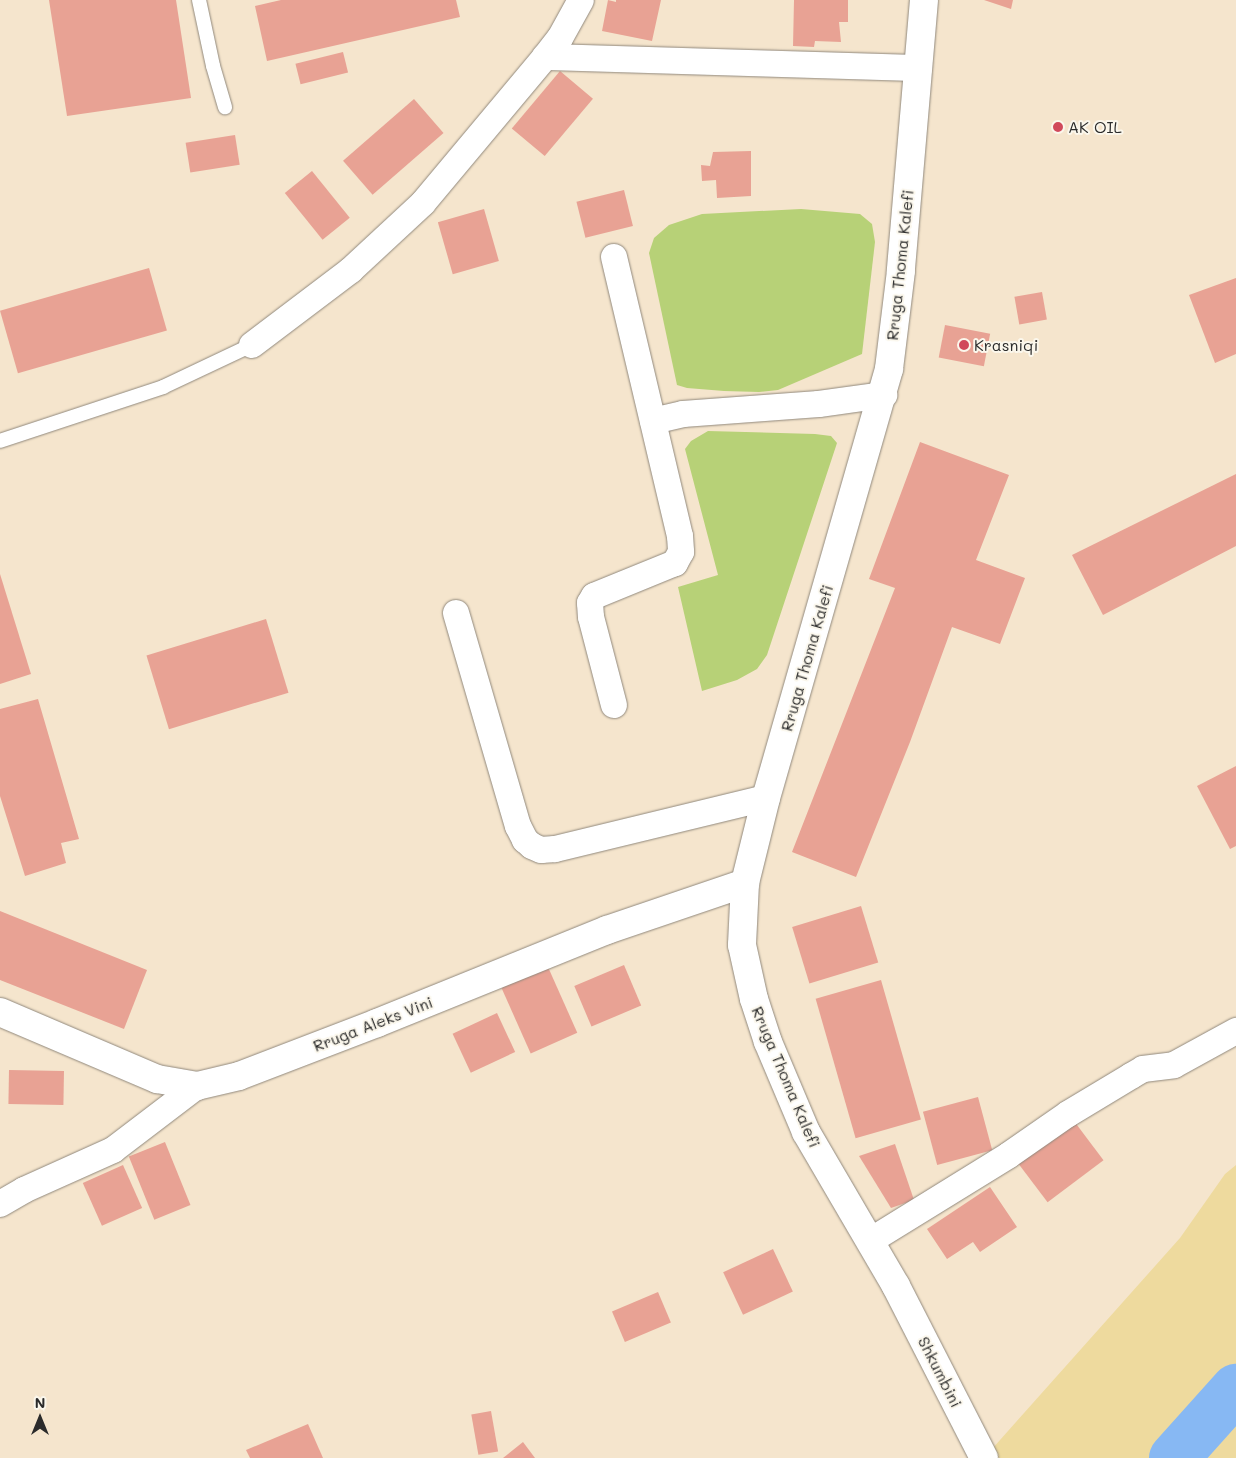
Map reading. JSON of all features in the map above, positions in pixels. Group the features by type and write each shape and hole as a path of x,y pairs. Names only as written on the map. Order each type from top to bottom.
{"main road":[{"name":"Rruga Thoma Kalefi","path":"896,1286 806,1132 768,1042 754,999 742,945 745,883 766,798 884,395 889,370 901,271 924,0"},
{"name":"Rruga Aleks Vini","path":"0,1012 157,1079 197,1086 239,1076 377,1024 607,930 745,883"},
{"name":"Shkumbini","path":"896,1286 984,1458"}],"street":[{"path":"252,345 351,270 423,203 560,38 581,0"},
{"path":"545,57 919,68"},
{"path":"614,257 680,536 681,552 675,563 594,596 590,603 591,617 614,705"},
{"path":"653,421 683,414 819,404 884,395"},
{"path":"456,613 518,826 525,840 532,846 541,850 556,849 766,798"},
{"path":"870,1241 1009,1155 1068,1114 1143,1069 1174,1065 1236,1031"},
{"path":"0,1204 24,1190 113,1150 197,1086"}],"lane":[{"path":"199,0 213,66 225,107"},
{"path":"0,440 163,387 252,345"}],"green space":[{"path":"801,209 860,214 872,224 875,242 862,354 778,390 759,392 724,391 687,388 677,385 649,253 654,238 669,225 702,214"},
{"path":"708,431 815,434 831,436 837,443 767,655 757,669 737,680 702,691 678,587 718,575 685,449 691,441"}],"sand":[{"path":"1236,1165 1236,1458 984,1458 1180,1238 1225,1174"}],"building":[{"path":"49,0 176,0 191,98 67,116"},
{"path":"281,0 456,0 460,17 267,61 255,6"},
{"path":"608,0 616,2 616,0 661,0 652,41 602,31"},
{"path":"794,0 848,0 848,22 839,22 841,42 815,41 814,47 793,46"},
{"path":"984,0 1013,0 1011,9"},
{"path":"343,52 348,72 301,84 295,64"},
{"path":"560,71 593,99 545,156 512,128"},
{"path":"414,99 444,133 373,195 343,161"},
{"path":"235,135 240,165 190,172 186,143"},
{"path":"751,151 751,196 717,198 716,180 702,181 701,165 710,166 713,152"},
{"path":"312,171 350,218 323,240 285,193"},
{"path":"624,190 633,226 585,238 576,202"},
{"path":"484,209 499,261 453,274 438,222"},
{"path":"149,268 167,330 18,373 0,311"},
{"path":"1236,278 1236,354 1215,363 1189,295"},
{"path":"1042,292 1047,320 1019,324 1014,297"},
{"name":"Krasniqi","path":"945,325 990,334 984,366 939,357"},
{"path":"920,442 1009,475 976,560 1025,578 1000,644 952,627 910,742 856,877 792,852 895,588 869,579"},
{"path":"1236,474 1236,546 1103,615 1072,555"},
{"path":"0,574 31,674 0,684"},
{"path":"266,619 289,693 169,729 146,656"},
{"path":"38,699 79,839 61,843 66,863 25,876 0,796 0,709"},
{"path":"1236,766 1236,846 1230,849 1197,786"},
{"path":"861,906 878,962 809,983 792,927"},
{"path":"0,911 147,970 124,1029 0,980"},
{"path":"624,965 641,1006 591,1027 574,986"},
{"path":"548,967 577,1033 531,1054 501,988"},
{"path":"881,980 921,1119 856,1138 816,999"},
{"path":"497,1013 515,1052 471,1073 453,1034"},
{"path":"9,1070 64,1071 63,1105 8,1104"},
{"path":"978,1097 992,1150 937,1165 923,1112"},
{"path":"1074,1121 1103,1160 1048,1202 1018,1163"},
{"path":"165,1142 190,1205 154,1220 129,1157"},
{"path":"895,1144 914,1200 891,1208 859,1156"},
{"path":"123,1165 142,1208 102,1226 83,1183"},
{"path":"990,1187 1017,1227 980,1252 973,1242 947,1259 927,1229"},
{"path":"773,1249 793,1292 743,1315 723,1272"},
{"path":"658,1292 671,1322 625,1342 612,1312"},
{"path":"491,1411 498,1451 478,1455 471,1414"},
{"path":"308,1424 323,1458 250,1458 246,1450"},
{"path":"523,1442 535,1458 503,1458"}],"waterway":[{"name":"Shkumbini","path":"1174,1458 1236,1389"}],"place":[{"name":"AK OIL","path":"1058,127"},
{"name":"Krasniqi","path":"964,345"}]}
